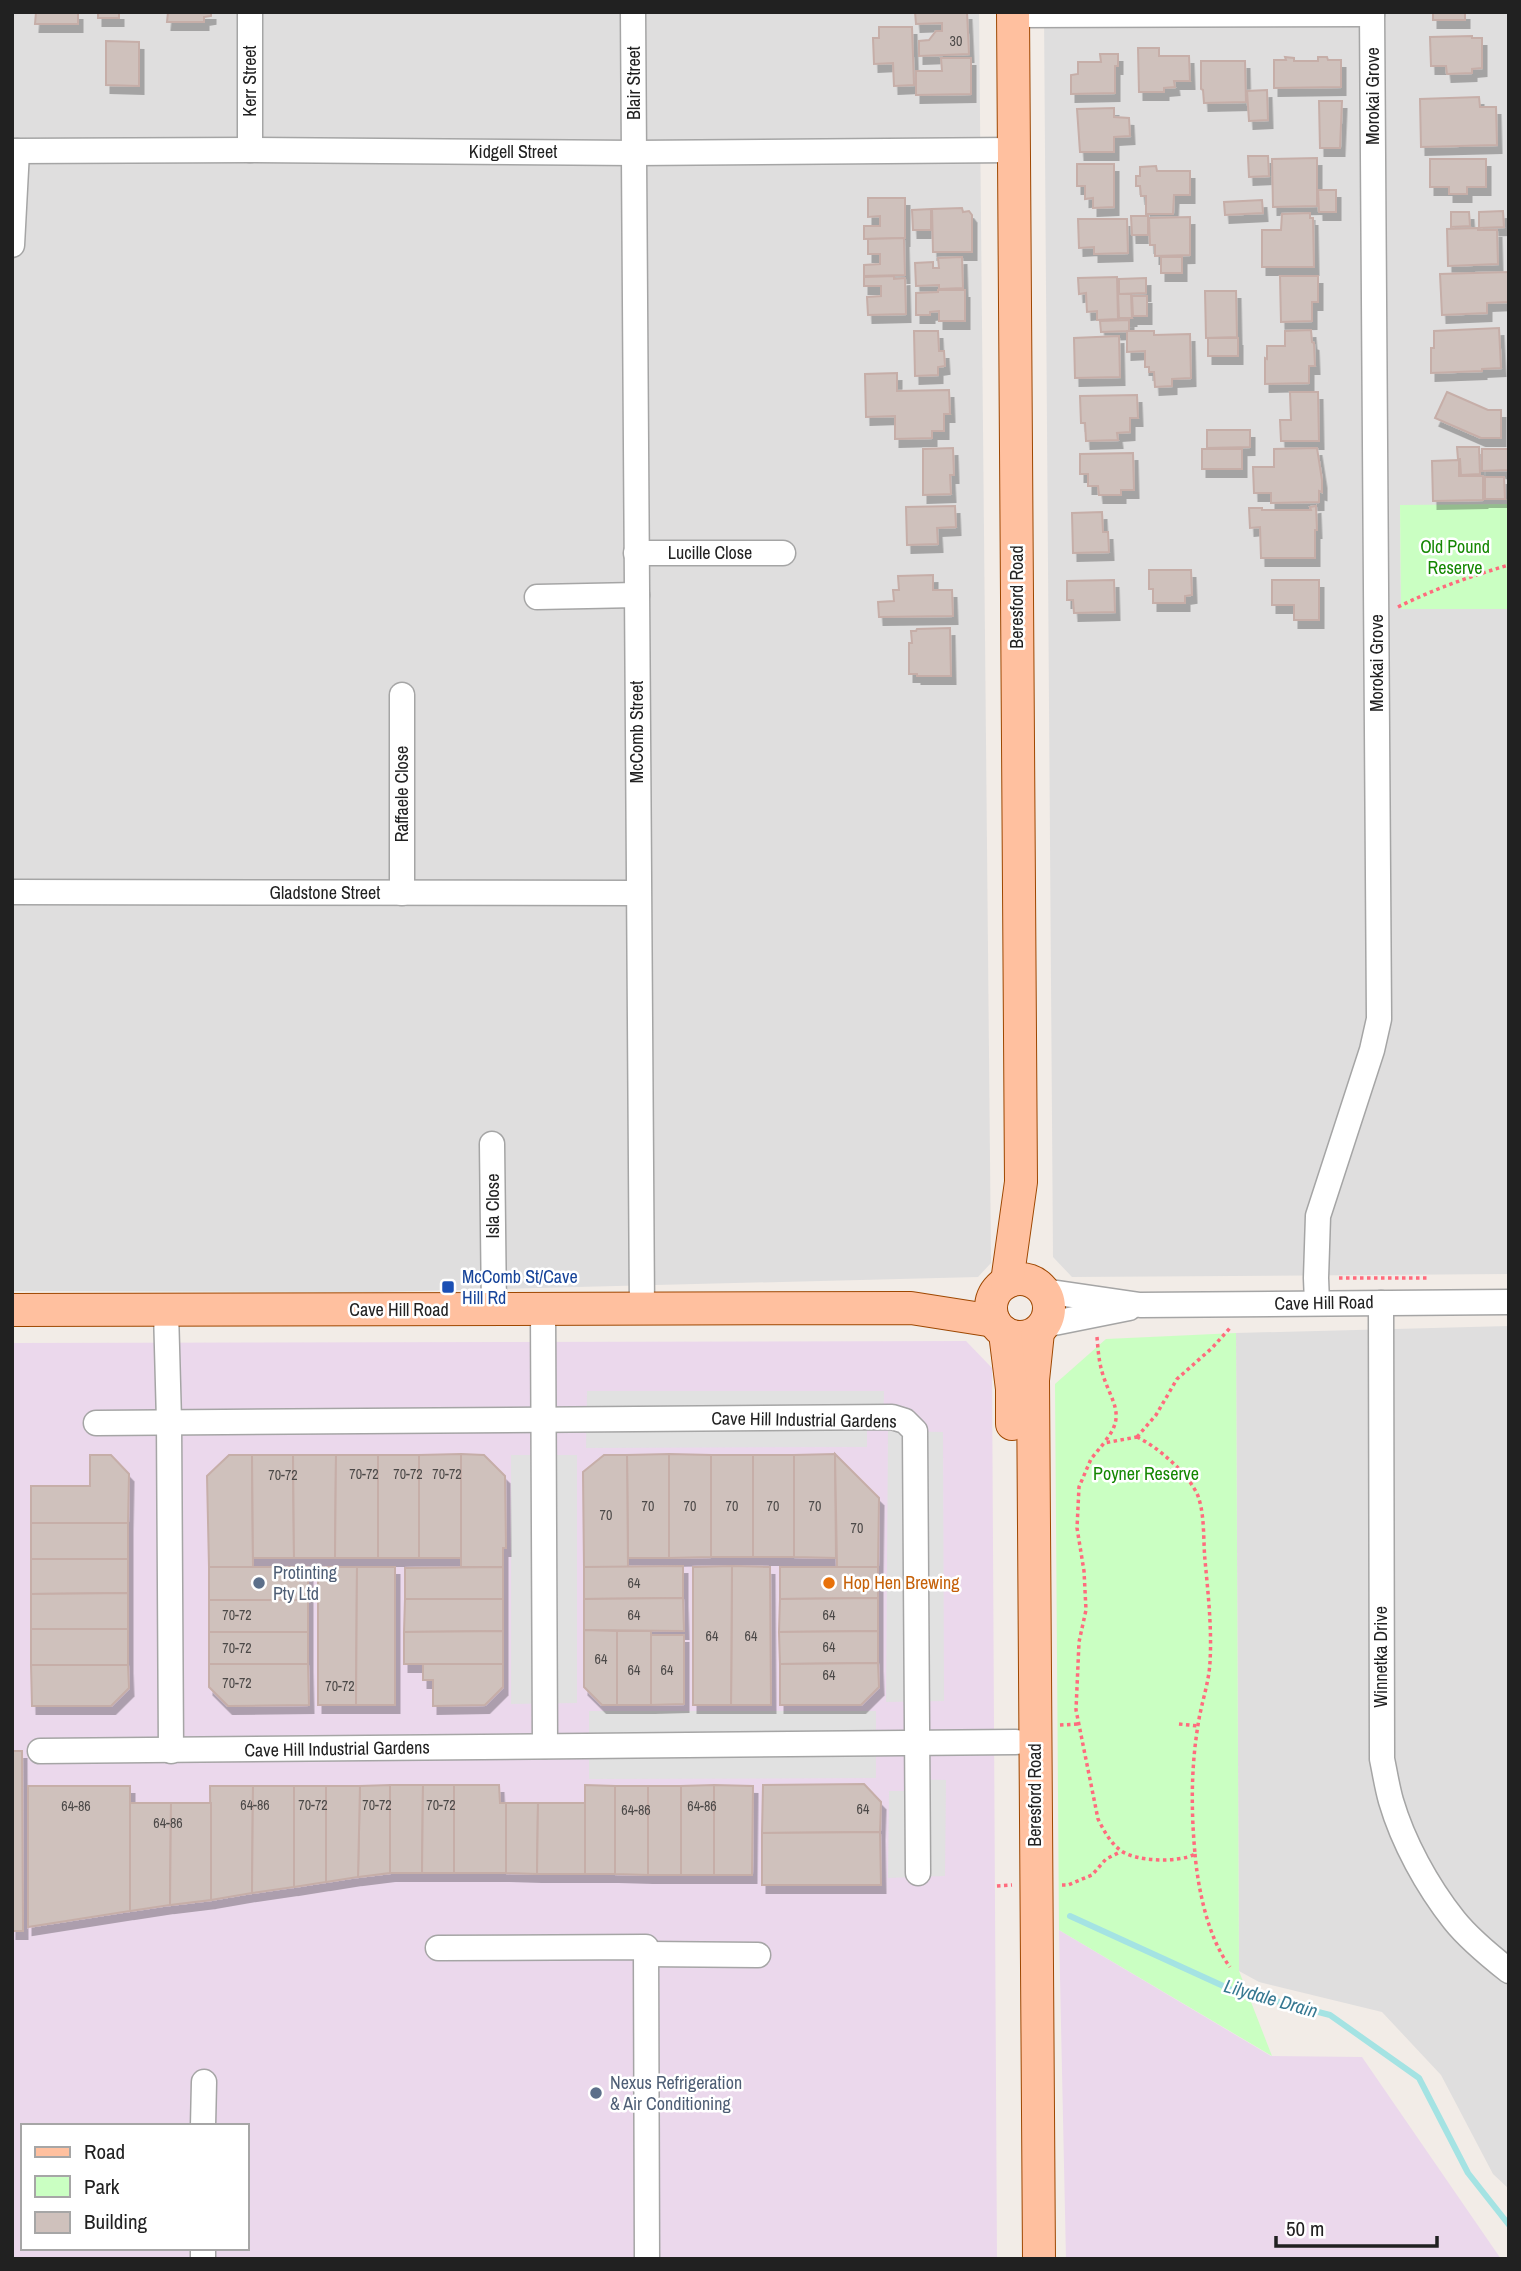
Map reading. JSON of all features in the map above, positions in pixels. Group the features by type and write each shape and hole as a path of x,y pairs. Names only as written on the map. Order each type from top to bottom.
{"main road":[{"name":"Beresford Road","path":"1013,14 1022,1286"},
{"name":"Cave Hill Road","path":"12,1310 911,1308 1022,1286"},
{"path":"1022,1286 1049,1308 1041,1329 1021,1338 999,1327 992,1303 1022,1286"},
{"name":"Cave Hill Road","path":"911,1308 999,1327"},
{"name":"Beresford Road","path":"999,1327 1012,1389 1018,2259"},
{"name":"Beresford Road","path":"1039,2259 1033,1408 1034,1358 1041,1329"}],"street":[{"name":"Kerr Street","path":"250,12 250,150"},
{"name":"Blair Street","path":"634,12 634,153"},
{"path":"1013,14 1372,13"},
{"name":"Morokai Grove","path":"1317,1303 1318,1216 1372,1050 1379,1019 1372,13"},
{"name":"Kidgell Street","path":"15,151 634,153 1013,150"},
{"path":"12,244 15,151"},
{"name":"McComb Street","path":"634,153 642,1310"},
{"name":"Lucille Close","path":"636,553 783,553"},
{"path":"537,597 636,595"},
{"name":"Raffaele Close","path":"402,695 402,893"},
{"name":"Gladstone Street","path":"12,892 638,893"},
{"name":"Isla Close","path":"492,1144 494,1310"},
{"name":"Cave Hill Road","path":"1022,1286 1140,1305 1509,1302"},
{"name":"Winnetka Drive","path":"1381,1303 1382,1759 1391,1800 1403,1833 1427,1879 1454,1920 1486,1953 1509,1971"},
{"name":"Cave Hill Road","path":"1041,1329 1140,1305"},
{"path":"543,1310 545,1746"},
{"path":"166,1311 171,1751"},
{"name":"Cave Hill Industrial Gardens","path":"96,1423 892,1417 905,1421 915,1431 915,1744 918,1873"},
{"name":"Cave Hill Industrial Gardens","path":"40,1751 1016,1742"},
{"path":"438,1948 646,1947 647,2259"},
{"path":"646,1954 758,1955"},
{"path":"203,2124 204,2082"}],"path":[{"path":"1137,1437 1156,1415 1177,1379 1230,1328 1237,1304"},
{"path":"1086,1318 1084,1332 1097,1332 1100,1364 1113,1396 1117,1415 1113,1432 1091,1460 1079,1487 1077,1528 1084,1571 1086,1610 1079,1642 1076,1710 1098,1819 1105,1834 1121,1852 1139,1858 1164,1860 1195,1854"},
{"path":"1104,1443 1137,1437 1154,1445 1188,1480 1197,1493 1201,1506 1209,1597 1210,1663 1198,1726 1191,1809 1197,1875 1206,1914 1222,1957 1230,1967"},
{"path":"1179,1724 1198,1726"},
{"path":"1060,1885 1068,1885 1092,1875 1106,1859 1121,1852"}],"shaded area":[{"path":"12,12 979,12 991,1263 978,1277 379,1292 12,1291"},
{"path":"1044,12 1509,12 1509,504 1400,506 1401,609 1509,609 1509,1274 1072,1277 1053,1257"},
{"path":"1509,1326 1509,2189 1493,2174 1441,2075 1382,2012 1259,1982 1239,1971 1236,1333"},
{"path":"966,1341 992,1368 997,2259 12,2259 12,1343"},
{"path":"587,1391 884,1391 883,1430 867,1430 867,1447 586,1448"},
{"path":"888,1431 943,1432 944,1701 886,1702"},
{"path":"511,1455 577,1455 577,1703 511,1704"},
{"path":"589,1711 876,1711 876,1778 589,1779"},
{"path":"906,1779 946,1780 945,1876 888,1878 889,1791 905,1791"},
{"path":"1059,1930 1271,2056 1362,2057 1501,2259 1066,2259"}],"green space":[{"name":"Old Pound Reserve","path":"1509,504 1509,609 1401,609 1400,505"},
{"name":"Poyner Reserve","path":"1236,1333 1239,1971 1272,2056 1059,1930 1055,1384 1106,1339"}],"building":[{"path":"36,12 78,12 78,24 35,24"},
{"path":"98,12 119,12 119,18 98,18"},
{"path":"168,12 211,12 211,16 204,17 204,22 167,22"},
{"path":"915,12 967,12 969,54 919,56 919,41 929,40 936,31 942,31 942,23 916,24"},
{"path":"1433,12 1465,12 1465,20 1433,20"},
{"path":"879,27 912,27 914,85 894,86 893,63 874,64 873,38 879,38"},
{"path":"1430,37 1482,38 1482,68 1472,69 1472,73 1447,74 1446,66 1431,66"},
{"path":"106,41 139,42 139,86 106,85"},
{"path":"1138,48 1159,48 1159,56 1189,56 1190,81 1174,81 1175,87 1164,88 1164,92 1139,92"},
{"path":"1100,54 1118,54 1115,93 1071,94 1071,75 1078,74 1078,62 1101,62"},
{"path":"1285,57 1294,58 1294,61 1318,61 1318,57 1341,60 1341,87 1274,88 1274,60 1286,60"},
{"path":"941,58 971,58 971,94 916,95 916,71 942,71"},
{"path":"1201,61 1245,61 1246,102 1204,103"},
{"path":"1267,90 1268,120 1249,121 1247,91"},
{"path":"1479,97 1480,107 1496,107 1497,145 1421,147 1420,99"},
{"path":"1319,101 1342,101 1340,148 1320,148"},
{"path":"1114,108 1114,117 1129,118 1130,136 1114,137 1114,152 1080,152 1077,109"},
{"path":"1248,156 1268,156 1269,176 1249,177"},
{"path":"1317,158 1317,206 1273,207 1272,159"},
{"path":"1430,159 1486,159 1486,187 1467,187 1467,194 1449,194 1449,187 1430,187"},
{"path":"1077,164 1114,164 1114,207 1093,208 1093,198 1085,199 1085,186 1077,186"},
{"path":"1156,166 1157,171 1190,171 1190,195 1174,195 1173,214 1146,214 1146,196 1141,196 1140,186 1136,186 1140,167"},
{"path":"1318,190 1336,190 1336,212 1319,212"},
{"path":"868,198 905,198 905,238 864,239 864,226 880,226 880,216 868,217"},
{"path":"1262,200 1263,213 1225,215 1224,202"},
{"path":"962,208 963,212 969,211 972,215 972,252 933,252 932,209"},
{"path":"931,209 931,230 913,230 912,210"},
{"path":"1503,211 1504,227 1479,228 1479,212"},
{"path":"1451,212 1469,212 1470,226 1451,227"},
{"path":"1310,213 1310,218 1313,218 1314,267 1262,267 1262,230 1281,230 1282,214"},
{"path":"1131,216 1148,216 1148,235 1132,235"},
{"path":"1190,217 1190,255 1155,256 1155,245 1150,245 1149,218"},
{"path":"1078,219 1127,219 1128,253 1094,254 1094,247 1079,248"},
{"path":"1447,229 1497,230 1498,264 1448,266"},
{"path":"904,238 905,275 864,276 864,265 880,264 880,254 868,254 868,239"},
{"path":"962,257 963,288 916,286 915,263 933,262 933,268 939,268 938,258"},
{"path":"1161,257 1182,257 1182,273 1161,273"},
{"path":"1509,272 1509,302 1487,303 1487,313 1442,315 1440,274"},
{"path":"894,276 894,279 905,278 906,314 868,315 867,297 881,296 881,286 864,286 864,277"},
{"path":"1280,276 1318,276 1318,302 1312,302 1312,321 1281,322"},
{"path":"1117,277 1118,319 1097,320 1097,311 1087,312 1086,293 1079,294 1078,278"},
{"path":"1146,278 1146,293 1119,294 1119,279"},
{"path":"965,290 965,321 939,321 939,311 930,312 930,315 916,315 916,293"},
{"path":"1205,291 1236,291 1237,337 1206,338"},
{"path":"1118,294 1131,294 1132,318 1119,318"},
{"path":"1132,296 1147,296 1147,316 1133,316"},
{"path":"1129,320 1129,331 1101,332 1100,321"},
{"path":"1499,328 1501,368 1431,373 1434,331"},
{"path":"1311,330 1315,366 1309,366 1309,383 1265,384 1267,346 1285,346 1285,331"},
{"path":"914,331 938,331 939,351 944,351 945,366 938,367 938,375 915,376"},
{"path":"1127,331 1154,331 1154,335 1190,334 1191,378 1172,379 1172,386 1155,387 1154,372 1149,372 1149,367 1145,367 1145,351 1127,352"},
{"path":"1119,336 1120,377 1075,378 1074,338"},
{"path":"1208,338 1238,338 1238,356 1208,356"},
{"path":"897,373 897,391 949,390 950,414 944,414 944,431 932,431 932,438 895,439 895,416 866,417 865,374"},
{"path":"1290,392 1318,392 1319,441 1281,441 1280,420 1291,420"},
{"path":"1447,392 1488,410 1501,410 1501,438 1481,438 1435,418"},
{"path":"1137,395 1138,418 1130,418 1130,432 1117,433 1118,440 1086,441 1085,423 1081,423 1080,396"},
{"path":"1207,430 1250,430 1250,447 1207,448"},
{"path":"1457,447 1479,447 1480,474 1461,475"},
{"path":"953,448 954,475 950,475 951,494 923,495 923,449"},
{"path":"1317,448 1322,480 1319,502 1271,503 1271,493 1254,493 1253,467 1274,467 1274,449"},
{"path":"1202,449 1242,449 1242,469 1202,469"},
{"path":"1482,449 1509,449 1509,470 1482,471"},
{"path":"1133,453 1134,490 1121,490 1121,495 1099,495 1098,486 1088,486 1088,474 1080,474 1080,454"},
{"path":"1459,460 1459,476 1483,476 1483,500 1433,501 1432,461"},
{"path":"1485,477 1504,477 1505,499 1485,499"},
{"path":"955,506 956,527 937,528 938,544 907,545 906,507"},
{"path":"1316,506 1315,558 1261,558 1260,527 1250,528 1249,508 1311,510 1310,507"},
{"path":"1102,512 1103,532 1108,532 1109,552 1073,553 1072,513"},
{"path":"1149,570 1191,570 1192,595 1185,596 1185,603 1153,603 1153,589 1149,589"},
{"path":"933,575 933,590 952,590 953,616 879,617 878,602 894,601 893,590 899,590 898,576"},
{"path":"1114,580 1115,612 1074,613 1073,600 1067,600 1067,581"},
{"path":"1272,580 1319,580 1319,620 1294,620 1294,605 1272,605"},
{"path":"950,628 951,676 909,674 911,631"},
{"path":"461,1454 484,1455 505,1476 506,1548 503,1548 503,1567 461,1567"},
{"path":"461,1454 461,1558 419,1558 419,1455"},
{"path":"669,1454 669,1558 628,1558 627,1455"},
{"path":"669,1454 711,1455 711,1557 669,1558"},
{"path":"835,1454 836,1558 794,1557 794,1455"},
{"path":"835,1454 879,1498 878,1567 837,1567"},
{"path":"90,1455 111,1455 129,1474 128,1523 31,1523 31,1486 90,1486"},
{"path":"229,1455 252,1455 253,1567 209,1567 207,1476"},
{"path":"252,1455 293,1455 294,1558 253,1558"},
{"path":"293,1455 336,1455 335,1558 294,1558"},
{"path":"336,1455 378,1455 378,1558 335,1558"},
{"path":"378,1455 419,1455 419,1558 378,1558"},
{"path":"604,1455 627,1455 628,1567 584,1567 583,1472"},
{"path":"711,1455 753,1455 753,1557 711,1557"},
{"path":"753,1455 794,1455 794,1557 753,1557"},
{"path":"31,1523 128,1523 128,1559 31,1559"},
{"path":"31,1559 128,1559 128,1593 31,1594"},
{"path":"683,1566 683,1598 584,1599 584,1567"},
{"path":"732,1566 770,1567 771,1705 731,1705"},
{"path":"732,1566 731,1705 693,1705 693,1567"},
{"name":"Protinting Pty Ltd","path":"209,1567 308,1567 308,1600 209,1600"},
{"path":"318,1567 357,1567 356,1705 318,1705"},
{"path":"357,1567 395,1567 395,1705 356,1705"},
{"path":"503,1567 503,1599 405,1599 405,1568"},
{"name":"Hop Hen Brewing","path":"780,1567 878,1567 878,1598 780,1599"},
{"path":"128,1593 128,1629 31,1629 31,1594"},
{"path":"683,1598 684,1631 584,1630 584,1599"},
{"path":"878,1598 878,1631 779,1632 780,1599"},
{"path":"405,1599 503,1599 503,1631 404,1632"},
{"path":"209,1600 308,1600 308,1632 209,1632"},
{"path":"31,1629 128,1629 128,1665 31,1665"},
{"path":"584,1630 617,1631 617,1705 602,1705 584,1687"},
{"path":"503,1631 503,1664 404,1664 404,1632"},
{"path":"617,1631 651,1631 651,1705 617,1705"},
{"path":"878,1631 878,1663 780,1664 779,1632"},
{"path":"209,1632 308,1632 308,1664 209,1664"},
{"path":"651,1635 684,1635 684,1704 651,1705"},
{"path":"878,1663 879,1687 861,1705 780,1705 780,1664"},
{"path":"209,1664 308,1664 309,1705 228,1706 209,1687"},
{"path":"423,1664 503,1664 503,1687 485,1705 433,1706 433,1680 423,1680"},
{"path":"31,1665 128,1665 129,1688 111,1706 32,1706"},
{"path":"12,1751 22,1751 23,1931 12,1931"},
{"path":"864,1784 881,1802 880,1832 762,1833 763,1785"},
{"path":"390,1785 423,1785 422,1873 390,1873"},
{"path":"390,1785 390,1873 358,1877 360,1786"},
{"path":"423,1785 454,1785 454,1873 422,1873"},
{"path":"454,1785 499,1785 500,1803 506,1803 506,1873 454,1873"},
{"path":"585,1785 615,1786 615,1874 585,1874"},
{"path":"714,1785 753,1786 752,1875 714,1875"},
{"path":"714,1785 714,1875 681,1875 681,1786"},
{"path":"28,1786 130,1786 130,1911 28,1927"},
{"path":"210,1786 253,1786 252,1893 211,1900"},
{"path":"253,1786 294,1786 294,1887 252,1893"},
{"path":"294,1786 326,1786 326,1882 294,1887"},
{"path":"326,1786 360,1786 358,1877 326,1882"},
{"path":"615,1786 648,1786 648,1875 615,1874"},
{"path":"648,1786 681,1786 681,1875 648,1875"},
{"path":"130,1803 171,1803 170,1905 130,1911"},
{"path":"171,1803 211,1803 211,1900 170,1905"},
{"path":"506,1803 538,1803 537,1874 506,1873"},
{"path":"538,1803 585,1803 585,1874 537,1874"},
{"path":"880,1832 881,1885 762,1885 762,1833"}],"waterway":[{"name":"Lilydale Drain","path":"1070,1916 1232,1990 1330,2015 1419,2078 1468,2173 1509,2225"}],"place":[{"name":"McComb St/Cave Hill Rd","path":"448,1287"},
{"name":"Protinting Pty Ltd","path":"259,1583"},
{"name":"Hop Hen Brewing","path":"829,1583"},
{"name":"Nexus Refrigeration & Air Conditioning","path":"596,2093"}]}
